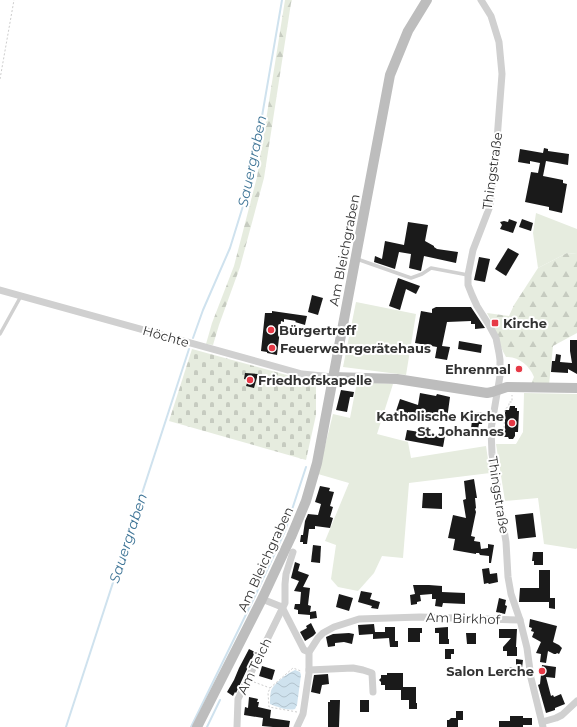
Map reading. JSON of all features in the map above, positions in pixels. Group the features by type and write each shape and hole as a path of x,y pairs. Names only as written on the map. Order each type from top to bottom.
{"street":[{"name":"Am Bleichgraben","path":"197,727 262,599 306,501 317,463 390,75 408,31 428,0"},
{"name":"Thingstraße","path":"481,0 491,16 499,42 502,74 490,206 473,250 468,276 468,285 477,306 496,338 500,360 500,376 492,429 492,454 506,542 507,572 511,594 520,620"},
{"name":"Höchte","path":"0,290 302,374 333,377"},
{"path":"333,377 397,379 487,393 506,387 577,388"},
{"name":"Am Teich","path":"237,727 238,699 285,603 286,574 292,552"},
{"path":"262,599 282,607 304,650 309,652 309,673 303,712 297,727"},
{"name":"Am Birkhof","path":"309,652 323,633 334,627 359,619 420,616 520,620"},
{"path":"520,620 527,648 531,678 543,724 562,715 577,701"},
{"path":"309,673 353,668 363,670 372,673 373,692"}],"lane":[{"path":"355,258 411,278 432,268 468,276"},
{"path":"0,334 20,296"}],"path":[{"path":"0,79 14,0"},
{"path":"492,429 504,430 504,410 509,405 509,402 512,402 512,387"},
{"path":"303,712 293,712 269,707 268,693 270,688 293,668 309,673"},
{"path":"247,680 270,688"}],"green space":[{"path":"285,0 292,0 264,178 240,267 213,345 206,344 212,323 234,266 257,177"},
{"path":"536,213 577,229 577,254 567,253 538,268 533,233"},
{"path":"567,253 577,254 577,333 553,346 549,385 531,384 534,377 526,365 515,358 506,357 487,313 509,316 514,305 538,268"},
{"path":"356,302 416,314 406,375 343,367"},
{"path":"192,349 316,383 316,415 306,460 169,421"},
{"path":"357,382 393,384 377,434 408,442 411,458 486,446 490,473 409,483 403,558 382,556 374,573 358,591 338,587 331,579 336,545 325,541 349,483 318,474 333,414 350,418"},
{"path":"524,393 577,394 576,549 544,544 538,498 505,501 496,444 516,444 523,432"}],"water":[{"path":"295,670 300,672 301,675 297,705 295,709 286,709 270,704 270,694 272,688 281,679"}],"building":[{"path":"544,148 548,149 548,151 569,154 568,165 546,161 543,176 563,180 563,183 567,184 562,213 549,210 549,207 525,202 531,172 538,173 540,163 530,161 530,164 518,162 520,149 543,153"},
{"path":"509,219 517,222 513,233 500,229 502,225 500,222 508,222"},
{"path":"522,219 533,223 531,231 519,227"},
{"path":"408,222 428,225 425,241 437,249 458,252 456,263 424,256 421,271 409,268 411,254 399,252 395,269 374,262 375,256 382,259 385,241 404,245"},
{"path":"508,248 519,254 506,276 495,269"},
{"path":"479,257 490,259 485,282 474,280"},
{"path":"398,278 420,286 416,294 406,289 400,310 389,306"},
{"path":"312,295 323,298 318,315 308,312"},
{"path":"436,307 471,307 485,328 475,329 475,324 471,324 471,321 447,322 442,346 450,347 447,360 435,358 437,347 415,343 421,311 432,313 432,309"},
{"name":"Bürgertreff","path":"272,311 307,316 305,325 295,322 296,321 284,319 284,322 281,321 277,355 261,351 265,313 272,313"},
{"path":"570,340 577,340 577,374 568,369 568,373 551,372 552,361 555,361 556,354 561,355 560,362 572,363"},
{"path":"459,341 482,345 481,353 458,349"},
{"name":"Friedhofskapelle","path":"245,373 258,374 254,388 246,386 248,380 244,379"},
{"path":"341,390 354,392 353,397 350,397 347,412 336,410"},
{"path":"420,393 436,396 437,394 450,397 447,419 408,412 406,418 395,414 400,399 418,405"},
{"name":"Katholische Kirche St. Johannes","path":"510,406 515,406 517,411 519,411 518,432 515,432 513,439 503,437 503,430 505,430 505,410 509,410"},
{"path":"476,412 484,413 482,424 479,424 478,429 471,428 473,414"},
{"path":"407,430 445,436 443,447 405,440"},
{"path":"474,479 477,498 475,498 476,512 471,536 475,537 474,541 480,542 481,549 488,548 488,544 494,545 491,563 489,563 489,556 480,555 479,553 476,554 453,550 455,539 448,538 453,515 466,518 463,500 466,499 464,481"},
{"path":"320,486 330,488 329,491 334,492 330,506 333,507 330,517 333,518 330,528 315,526 315,529 309,529 307,544 303,544 303,542 300,542 301,535 303,535 305,521 308,514 318,515 321,504 315,502"},
{"path":"423,493 442,493 442,509 422,508"},
{"path":"533,513 536,537 518,539 515,515"},
{"path":"313,545 321,546 320,563 311,562"},
{"path":"533,552 543,552 543,565 534,565 534,561 532,561"},
{"path":"295,562 300,564 298,571 309,575 303,587 310,588 308,605 311,606 310,612 316,611 317,618 310,619 310,615 298,614 298,610 294,609 295,604 300,604 301,592 294,591 299,581 291,578"},
{"path":"489,568 490,574 497,573 498,582 484,584 482,569"},
{"path":"539,570 550,570 550,598 555,598 555,609 549,608 549,602 519,602 520,588 539,588"},
{"path":"413,585 442,586 442,592 465,593 465,604 443,603 442,607 435,606 436,599 432,599 432,594 420,595 421,601 417,602 417,604 411,605 410,595 415,594"},
{"path":"361,591 372,593 370,599 380,602 378,609 371,608 372,606 358,602"},
{"path":"339,594 353,598 349,611 336,607"},
{"path":"499,598 506,600 505,605 507,606 505,614 496,612"},
{"path":"530,619 557,626 553,642 562,648 559,654 554,654 548,651 546,663 540,662 541,654 536,653 541,642 532,637 534,632 531,631 532,628 529,627"},
{"path":"311,623 316,633 305,641 300,632 307,628 306,626"},
{"path":"374,624 375,632 385,632 385,627 395,627 395,641 398,641 398,647 390,647 389,638 373,639 373,634 359,635 358,625"},
{"path":"448,627 449,644 439,644 439,633 435,633 435,628"},
{"path":"408,628 422,628 422,633 420,633 420,642 408,642"},
{"path":"499,629 517,629 517,656 507,656 507,651 503,651 503,647 511,638 499,638"},
{"path":"466,633 476,633 476,644 467,644"},
{"path":"333,634 354,634 352,644 344,642 335,643 335,646 328,647 326,637"},
{"path":"249,649 255,652 236,693 235,692 233,696 227,692"},
{"path":"445,649 454,649 454,654 451,654 451,659 445,659"},
{"path":"516,659 523,660 521,676 509,675 509,667 516,668"},
{"path":"542,665 556,667 555,678 546,677 551,696 553,695 554,697 561,694 565,704 546,713 538,685 540,684"},
{"path":"262,666 275,670 272,680 259,676"},
{"path":"387,673 403,673 403,687 416,687 417,709 409,709 409,700 401,700 401,690 385,690 385,685 381,685 379,680 381,675 387,675"},
{"path":"328,674 329,684 322,685 320,694 311,692 314,675"},
{"path":"249,697 258,699 258,707 271,710 270,718 290,721 289,727 262,726 263,718 244,715 245,707 248,708"},
{"path":"330,700 340,700 339,727 328,727 328,702 330,702"},
{"path":"360,700 369,700 369,712 360,712"},
{"path":"456,711 463,711 463,720 458,720 458,727 447,727 447,720 456,718"},
{"path":"510,716 532,718 532,725 523,725 523,727 499,727 499,721 510,721"}],"waterway":[{"name":"Sauergraben","path":"193,338 203,310 230,248 251,180 282,0"},
{"name":"Sauergraben","path":"66,727 189,349"},
{"path":"191,727 285,531 306,467"},
{"path":"207,727 220,700"}],"place":[{"name":"Kirche","path":"495,323"},
{"name":"Bürgertreff","path":"271,330"},
{"name":"Feuerwehrgerätehaus","path":"272,348"},
{"name":"Ehrenmal","path":"519,369"},
{"name":"Friedhofskapelle","path":"250,380"},
{"name":"Katholische Kirche St. Johannes","path":"512,423"},
{"name":"Salon Lerche","path":"542,671"}]}
